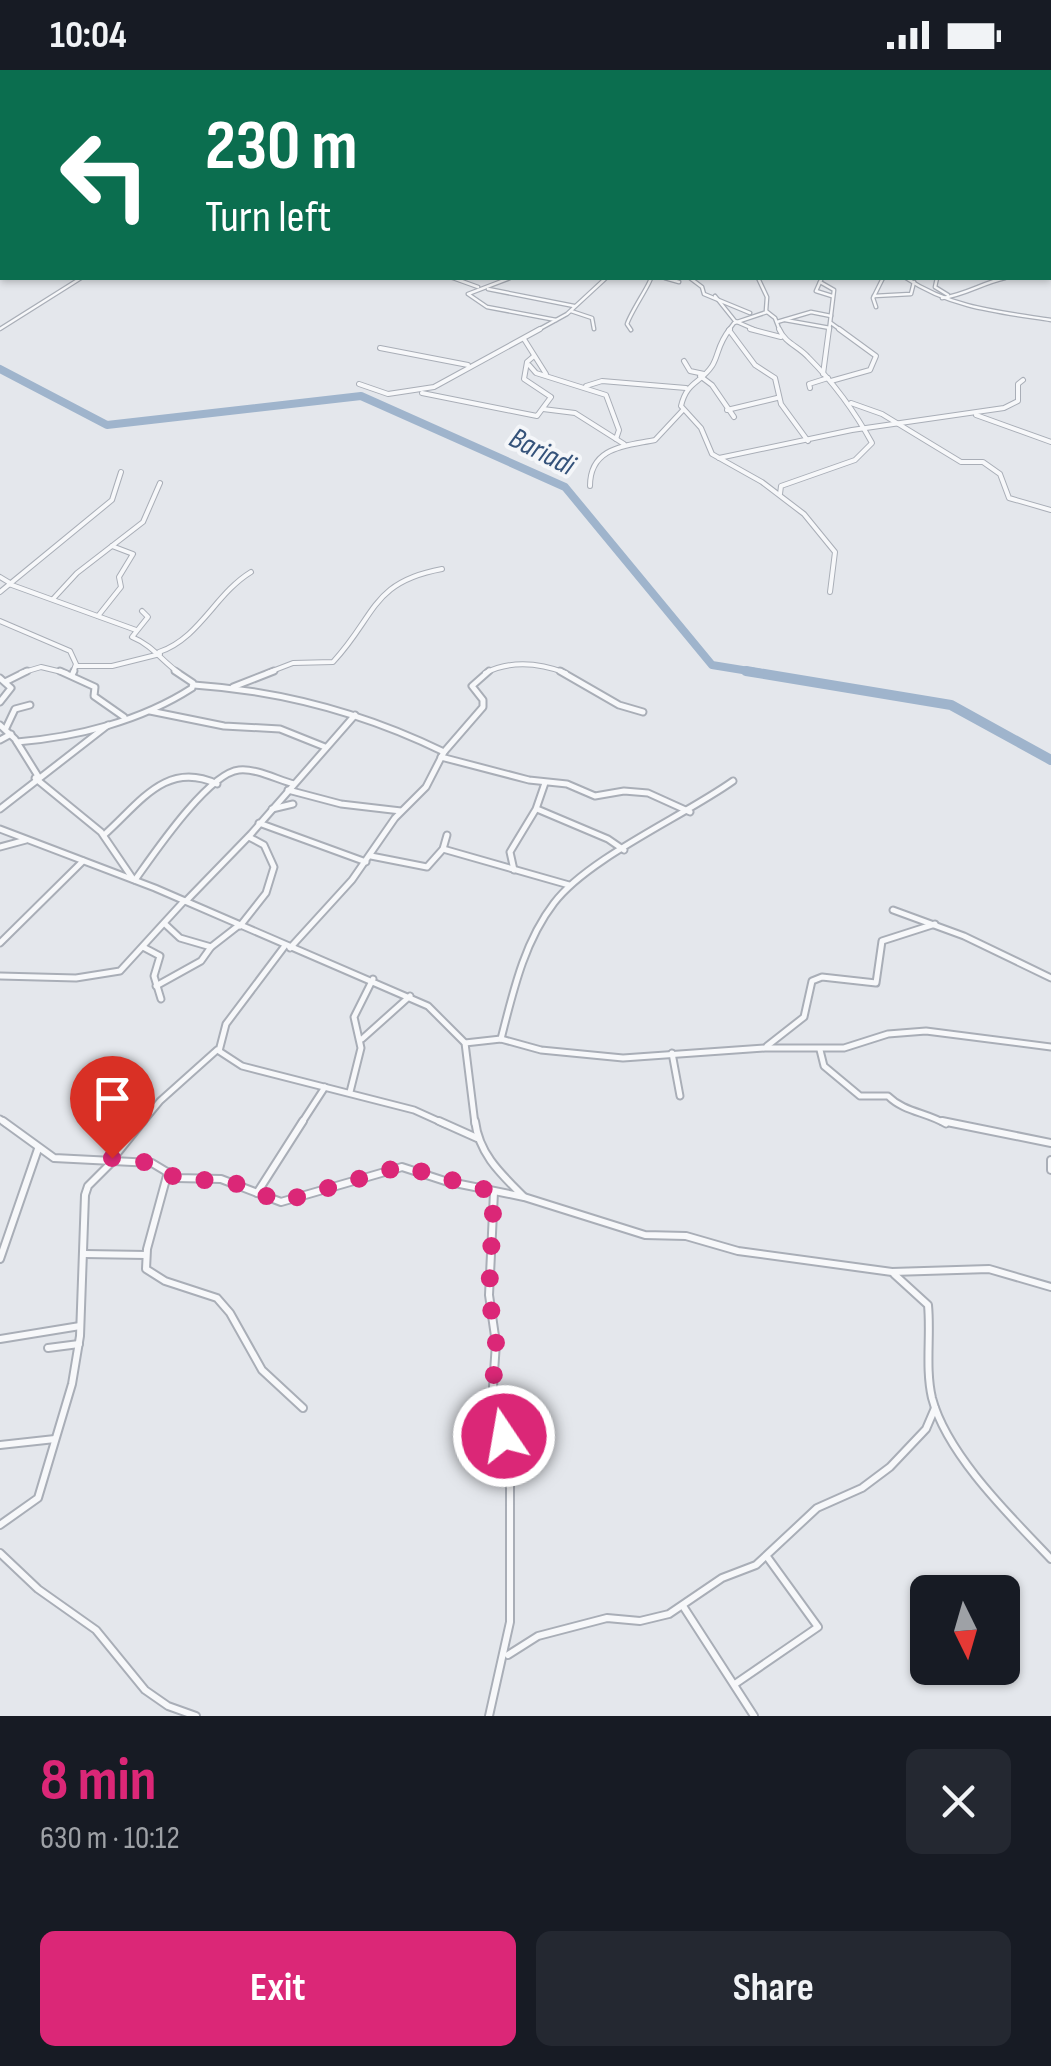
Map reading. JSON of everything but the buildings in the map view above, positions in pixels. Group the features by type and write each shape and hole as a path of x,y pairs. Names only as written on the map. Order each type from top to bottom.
{"street":[{"path":"0,329 79,280"},
{"path":"459,280 572,308 592,318 594,329"},
{"path":"505,280 468,294 476,302 504,312 534,313 557,320"},
{"path":"593,288 598,280"},
{"path":"358,384 388,394 418,391 456,377 557,320 603,280"},
{"path":"630,330 627,324 634,303 651,280"},
{"path":"672,280 679,282"},
{"path":"693,280 702,286 704,294 752,314 766,312 780,320 831,326 876,356 870,370 827,378 809,384 810,388"},
{"path":"759,280 767,302 766,312"},
{"path":"827,378 830,316 834,297 834,289 821,280 816,291 834,297"},
{"path":"876,308 874,296 882,280"},
{"path":"910,280 921,288 986,312 1051,320"},
{"path":"920,280 921,288"},
{"path":"937,280 935,287 945,297"},
{"path":"978,280 982,283"},
{"path":"945,297 965,294 996,280"},
{"path":"874,296 911,294 914,282"},
{"path":"715,296 724,315 734,323 784,338 804,352 851,403 871,440 870,450 833,469 798,476 781,486 780,497"},
{"path":"767,302 734,323 716,347 713,365 686,388 681,403 702,428 707,448 717,458 762,482 812,522 835,552 830,592"},
{"path":"780,320 810,312 830,316"},
{"path":"780,320 784,338"},
{"path":"729,330 755,365 775,378 778,398 808,441"},
{"path":"524,339 547,375"},
{"path":"380,348 409,358 471,366"},
{"path":"418,391 538,416 550,394 525,380 527,364 534,356"},
{"path":"684,361 690,372 702,375 712,384 734,417"},
{"path":"527,364 536,373 607,398 610,415 619,430 616,438"},
{"path":"717,458 866,428 974,414 1016,404 1018,384 1023,380"},
{"path":"584,387 602,381 686,388"},
{"path":"727,410 778,398"},
{"path":"851,403 900,424 961,462 981,462 998,472 1010,498 1051,510"},
{"path":"543,409 575,413 624,444"},
{"path":"590,486 590,467 624,444 656,439 675,423 683,410"},
{"path":"974,414 1051,442"},
{"path":"0,592 112,500 121,472"},
{"path":"53,599 146,518 160,483"},
{"path":"98,616 121,587 119,576 133,554 112,546"},
{"path":"230,688 293,664 333,662 377,596 415,575 442,570"},
{"path":"76,666 112,666 170,649 233,581 251,572"},
{"path":"0,577 82,613 136,630"},
{"path":"142,611 148,617 133,638 159,653 163,662 194,685 289,695 401,730 443,755 545,782 567,784 595,796 634,790 665,798 690,812"},
{"path":"0,621 70,651 76,666 72,675"},
{"path":"0,702 10,688 2,680 36,666 57,668 96,688 94,696 125,718"},
{"path":"0,1526 38,1498 72,1384 79,1344 88,1186 160,1101 219,1048 226,1024 287,948 369,859 401,811 426,788 443,755 485,703 472,683 502,667 540,666 565,673 612,704 643,712"},
{"path":"17,742 125,718 177,698 194,685"},
{"path":"30,705 15,709 3,726 17,742 36,777 103,836 134,880"},
{"path":"148,710 224,726 280,729 325,747"},
{"path":"0,976 76,978 120,971 249,836 355,715"},
{"path":"0,809 111,722"},
{"path":"0,740 11,734"},
{"path":"134,880 217,784 241,770 294,784"},
{"path":"103,836 169,777 200,776 217,784"},
{"path":"501,1039 517,973 530,944 569,885 690,812 733,781"},
{"path":"514,870 510,852 536,809 545,782"},
{"path":"288,790 341,804 401,811"},
{"path":"0,793 12,798"},
{"path":"270,809 293,804"},
{"path":"536,809 558,815 624,850"},
{"path":"259,823 369,859 427,867 442,849 447,835"},
{"path":"0,829 185,901 287,948 373,979 444,1018 464,1043 478,1138 494,1167 524,1197"},
{"path":"156,986 201,962 211,947 267,897 273,879 270,857 262,844 249,836"},
{"path":"0,848 26,840"},
{"path":"442,849 569,885"},
{"path":"0,943 83,861"},
{"path":"893,910 935,924 1051,978"},
{"path":"165,924 180,938 211,947"},
{"path":"764,1048 801,1021 812,981 822,977 876,982 882,940 935,924"},
{"path":"0,928 12,932"},
{"path":"143,948 160,956 156,986 161,999"},
{"path":"350,1094 362,1040 354,1017 373,979"},
{"path":"362,1040 410,996"},
{"path":"464,1043 501,1039 541,1050 605,1058 764,1048 820,1050 844,1048 901,1032 942,1032 1051,1047"},
{"path":"219,1048 225,1058 242,1066 414,1110 478,1138"},
{"path":"820,1050 827,1069 851,1084 860,1096 888,1096 899,1107 927,1112 952,1126 1051,1143"},
{"path":"672,1053 680,1096"},
{"path":"256,1193 326,1086"},
{"path":"0,1119 54,1158 114,1158 152,1163 184,1179 232,1182 289,1202 402,1166 524,1197 645,1236 686,1236 738,1251 892,1272 989,1269 1051,1287"},
{"path":"0,1258 10,1239 19,1189 38,1149"},
{"path":"1051,1160 1051,1170"},
{"path":"168,1172 146,1255 146,1269 158,1280 218,1298 239,1327 257,1363 303,1408"},
{"path":"489,1716 510,1622 510,1476 493,1387 496,1342 489,1295 494,1192"},
{"path":"85,1254 146,1255"},
{"path":"892,1272 928,1304 927,1362 936,1408 964,1455 1051,1560"},
{"path":"0,1339 80,1326"},
{"path":"48,1348 79,1344"},
{"path":"508,1656 538,1636 607,1618 648,1620 683,1606 722,1578 768,1558 817,1508 862,1488 890,1467 926,1430 936,1408"},
{"path":"0,1444 54,1439"},
{"path":"0,1553 38,1589 96,1630 145,1690 168,1706 196,1716"},
{"path":"735,1684 818,1627 768,1558"},
{"path":"683,1606 754,1716"}],"waterway":[{"name":"Bariadi","path":"0,369 107,425 361,396 565,487 712,665 761,673"},
{"name":"Bariadi","path":"746,671 951,705 1051,760"}],"route":[{"path":"112,1158 152,1163 176,1178 221,1179 281,1202 402,1166 494,1192 489,1295 496,1342 493,1387 504,1436"}]}
